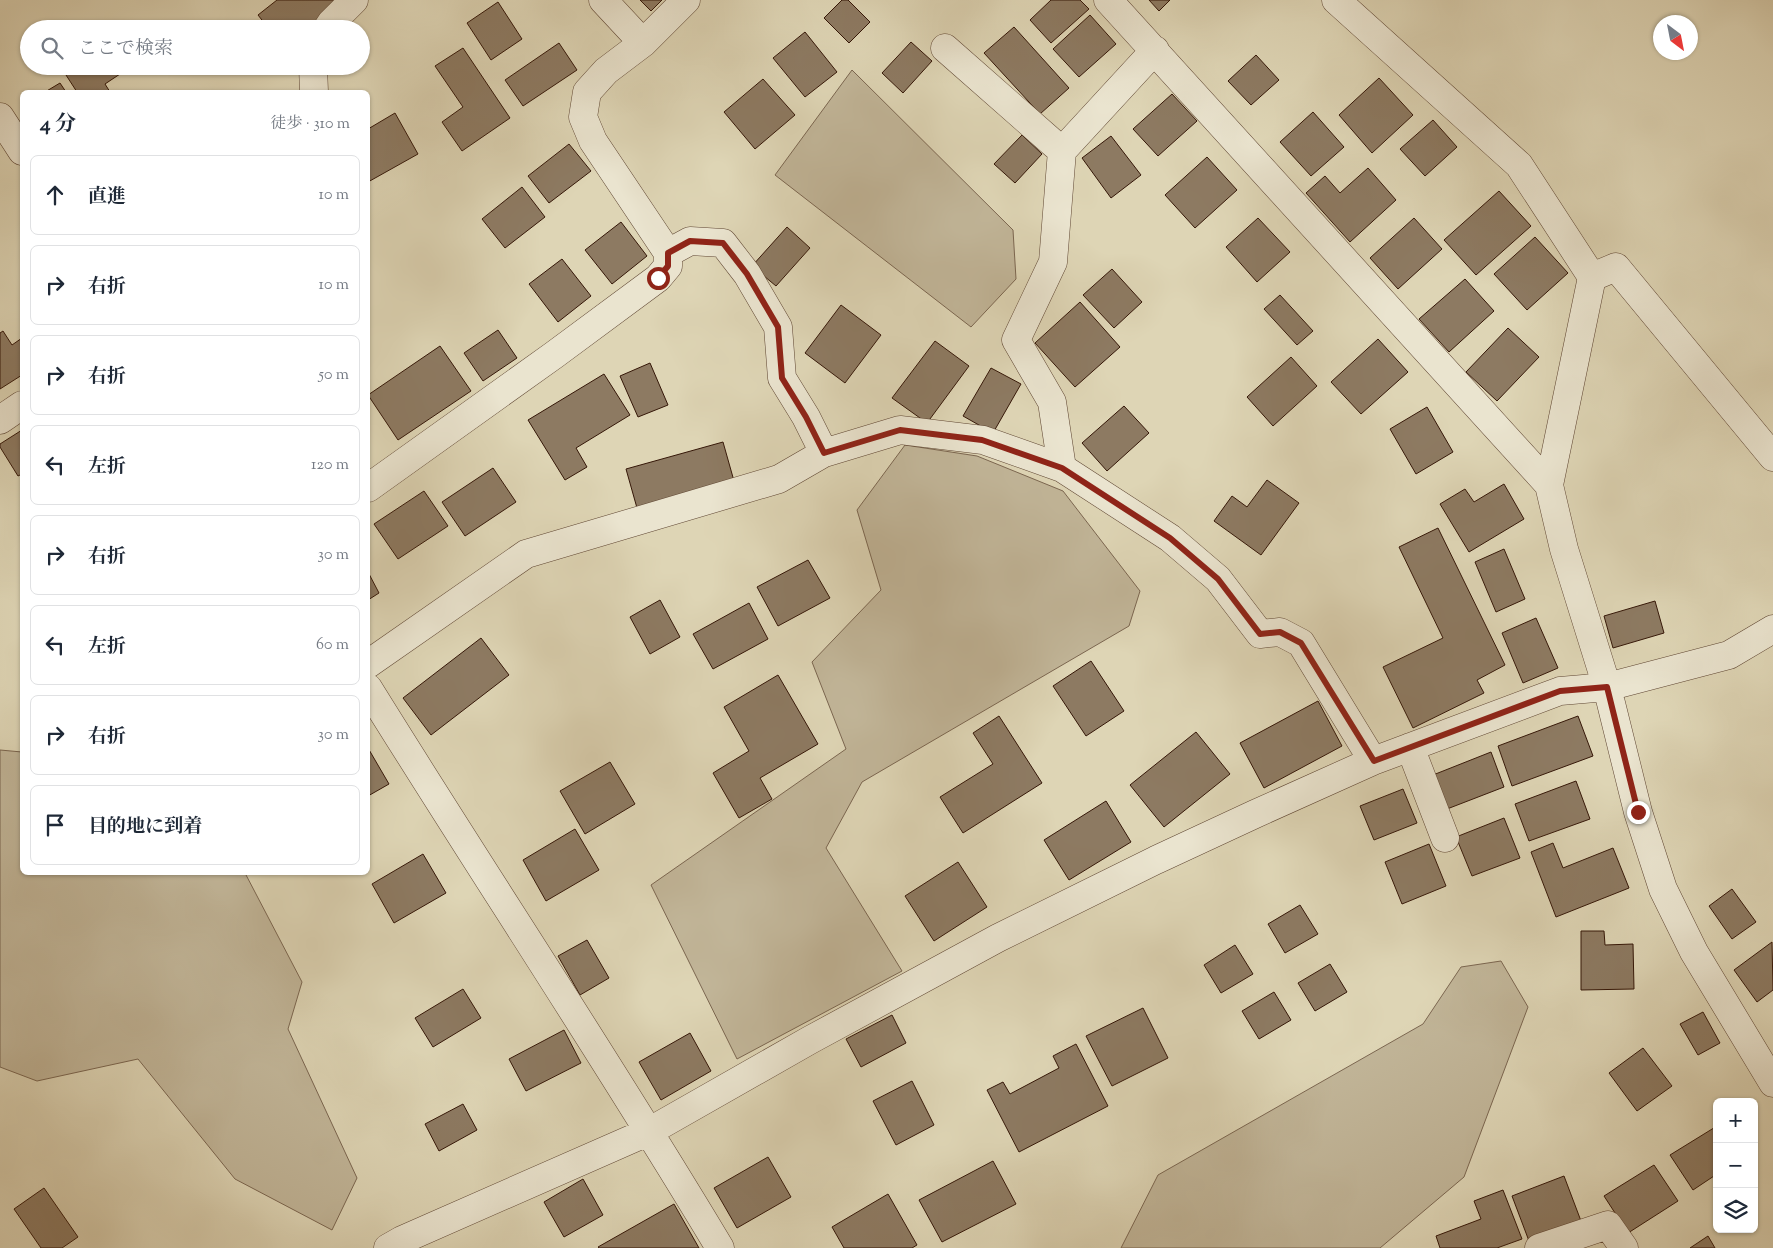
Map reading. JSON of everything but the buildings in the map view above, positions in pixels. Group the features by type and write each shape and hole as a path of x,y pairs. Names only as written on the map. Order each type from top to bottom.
{"street":[{"path":"334,20 354,0"},
{"path":"603,0 643,43"},
{"path":"370,487 554,355 658,278 668,266 668,253 593,141 583,117 587,92 606,71 643,43 686,0"},
{"path":"1108,0 1549,485"},
{"path":"1336,0 1520,166 1592,276 1549,485 1564,549 1607,687 1638,812 1663,889 1694,952 1773,1083"},
{"path":"945,48 1062,150"},
{"path":"1062,468 1052,402 1016,340 1054,262 1062,150 1155,50"},
{"path":"313,75 314,90"},
{"path":"0,117 20,148"},
{"path":"668,253 690,241 723,243 747,274 778,327 782,378 806,417 824,453"},
{"path":"1592,276 1616,267 1773,457"},
{"path":"0,420 20,406"},
{"path":"370,663 526,554 779,479 824,453 900,430 982,440 1062,468 1170,538 1218,579 1260,634 1280,632 1301,643 1374,761"},
{"path":"388,1248 402,1240 650,1131 810,1040 998,938 1156,860 1255,814 1374,761 1560,691 1607,687 1729,655 1773,629"},
{"path":"370,691 465,844 650,1131 720,1248"},
{"path":"1410,748 1446,838"},
{"path":"1539,1248 1608,1225 1624,1248"}],"shaded area":[{"path":"852,70 1013,230 1016,279 971,327 775,175"},
{"path":"905,445 977,456 1063,491 1140,591 1129,626 862,782 826,848 902,971 737,1059 651,885 846,749 812,662 881,590 857,510"},
{"path":"0,750 20,752 20,875 246,875 302,982 288,1029 357,1178 332,1230 235,1179 138,1059 37,1081 0,1067"},
{"path":"1501,961 1528,1007 1464,1177 1380,1248 1121,1248 1158,1175 1423,1024 1461,967"}],"route":[{"path":"658,278 668,266 668,253 690,241 723,243 747,274 778,327 782,378 806,417 824,453 900,430 982,440 1062,468 1170,538 1218,579 1260,634 1280,632 1301,643 1374,761 1560,691 1607,687 1638,812"}]}
